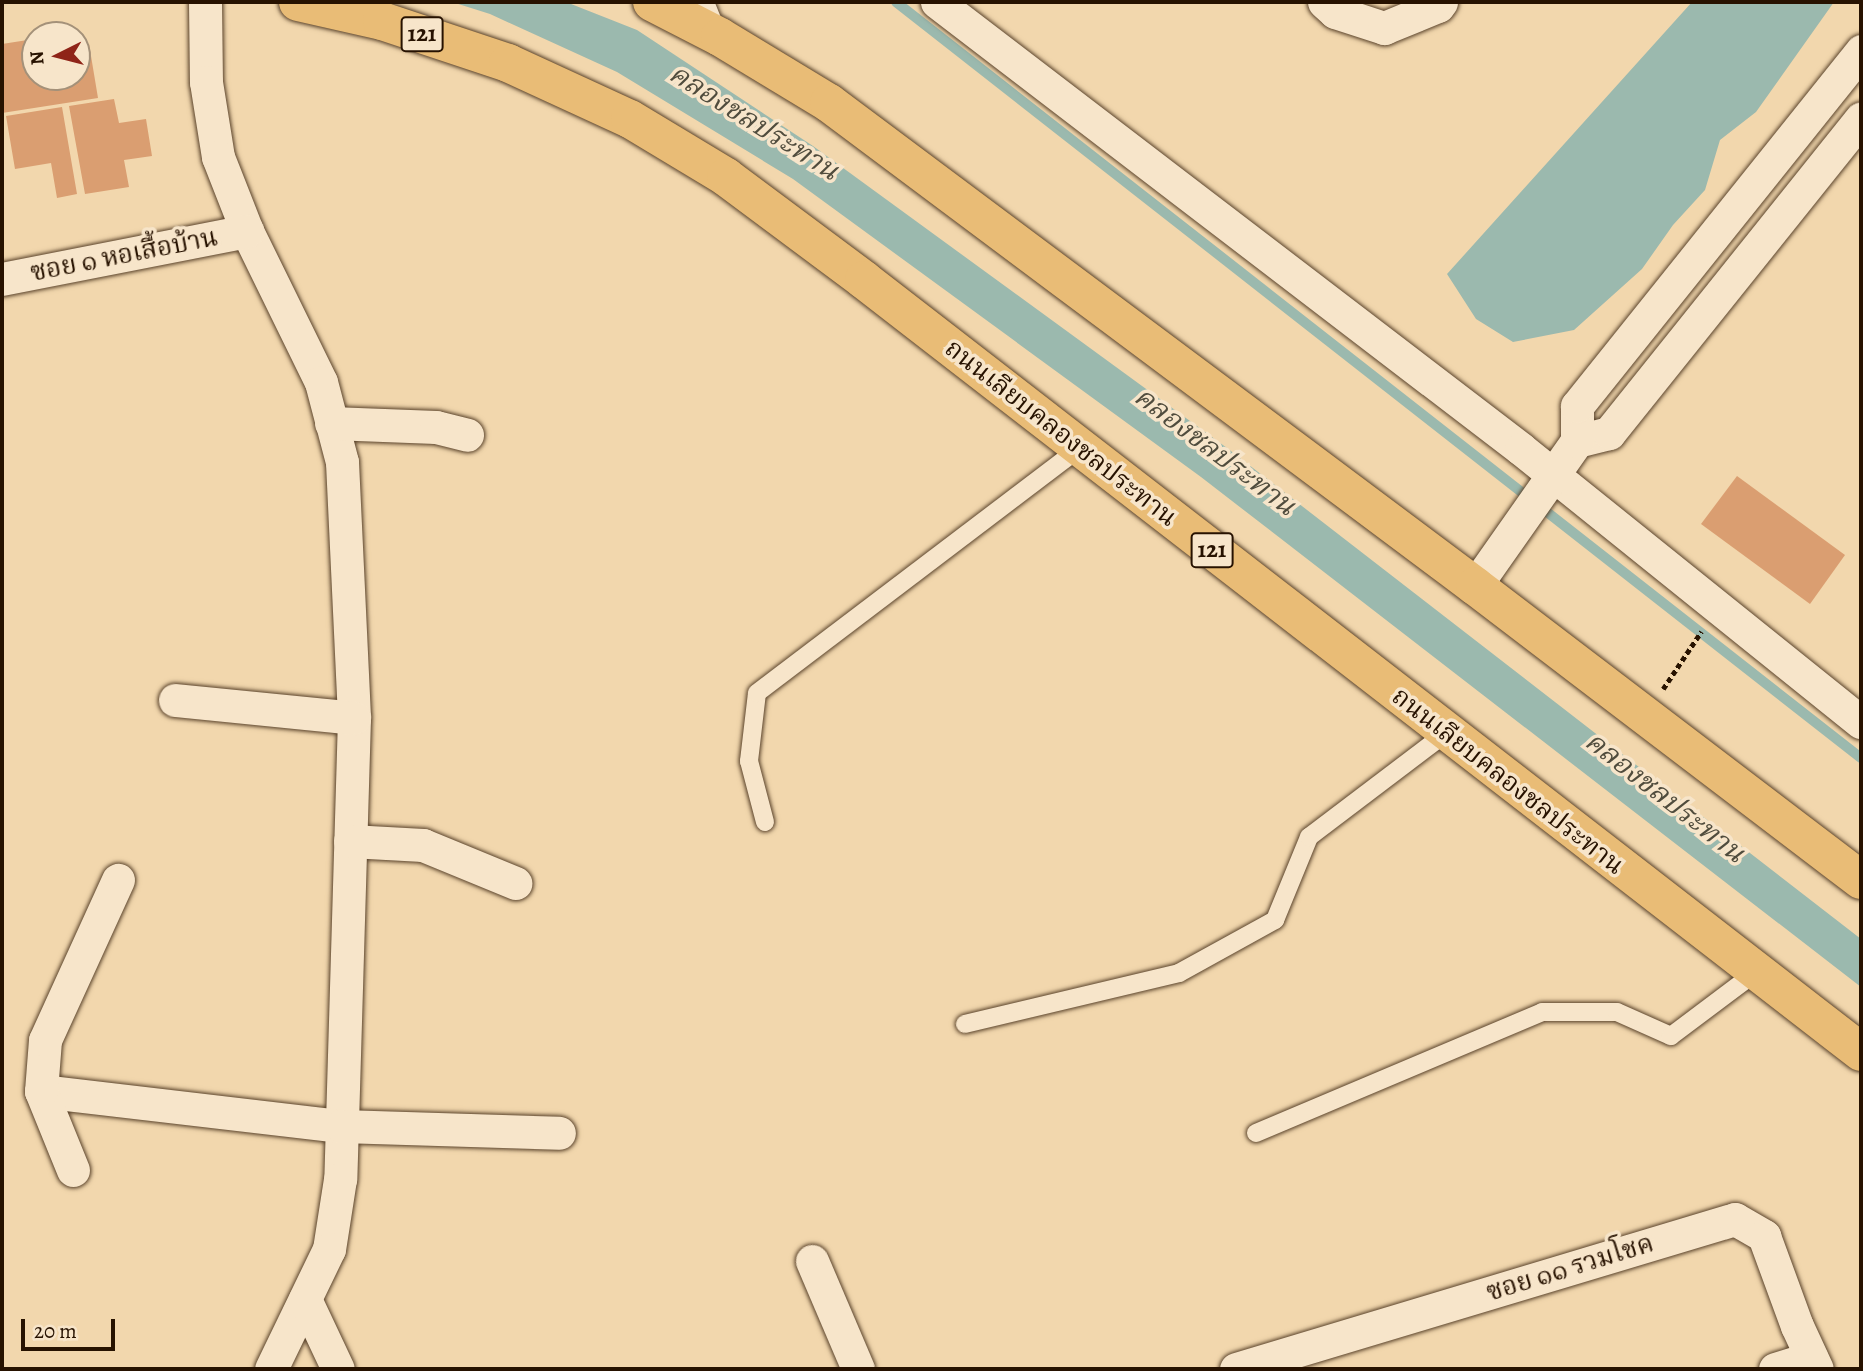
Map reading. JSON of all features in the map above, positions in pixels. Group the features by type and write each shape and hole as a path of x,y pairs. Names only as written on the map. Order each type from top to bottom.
{"main road":[{"name":"ถนนเลียบคลองชลประทาน","path":"298,2 382,21 508,63 630,120 726,177 1080,448 1755,973 1861,1052"},
{"path":"652,2 720,37 830,103 1479,579 1645,716 1861,880"}],"street":[{"path":"205,2 206,82 218,157 247,231 321,382 342,461 354,718 340,1179 329,1249 271,1369"},
{"path":"937,2 1861,722"},
{"path":"1324,2 1335,12 1384,28 1438,6 1441,2"},
{"path":"1479,579 1577,441 1577,406 1855,71"},
{"path":"1577,441 1609,432 1861,118"},
{"name":"ซอย ๑ หอเสื้อบ้าน","path":"2,279 247,231"},
{"path":"1674,286 1706,311"},
{"path":"331,423 436,427 467,435"},
{"path":"175,700 354,718"},
{"path":"350,841 424,845 515,883"},
{"path":"73,1170 41,1091 45,1040 118,880"},
{"path":"41,1091 341,1126 559,1133"},
{"name":"ซอย ๑๑ รวมโชค","path":"1236,1369 1735,1219 1765,1236 1814,1364"},
{"path":"813,1261 858,1369"},
{"path":"305,1299 338,1369"},
{"path":"1775,1369 1814,1364"}],"lane":[{"path":"705,2 720,37"},
{"path":"765,822 749,761 757,693 1080,448"},
{"path":"965,1024 1179,973 1275,920 1309,837 1446,733"},
{"path":"1256,1133 1542,1012 1617,1012 1671,1037 1755,973"}],"path":[{"path":"1645,716 1692,645"}],"water":[{"name":"คลองชลประทาน","path":"452,2 566,2 637,30 813,146 1227,448 1861,939 1861,987 1201,477 793,179 617,72 490,14"},
{"path":"1692,2 1834,2 1756,112 1720,140 1705,190 1673,225 1642,269 1574,330 1513,342 1476,319 1447,274"}],"building":[{"path":"21,41 21,91 91,91 91,56 98,98 2,113 2,44"},
{"path":"114,99 119,123 146,119 152,156 124,160 129,187 85,194 69,106"},
{"path":"62,107 77,194 57,198 51,163 15,169 6,116"},
{"path":"1737,476 1845,555 1810,604 1701,524"}],"waterway":[{"path":"896,2 1861,758"}]}
